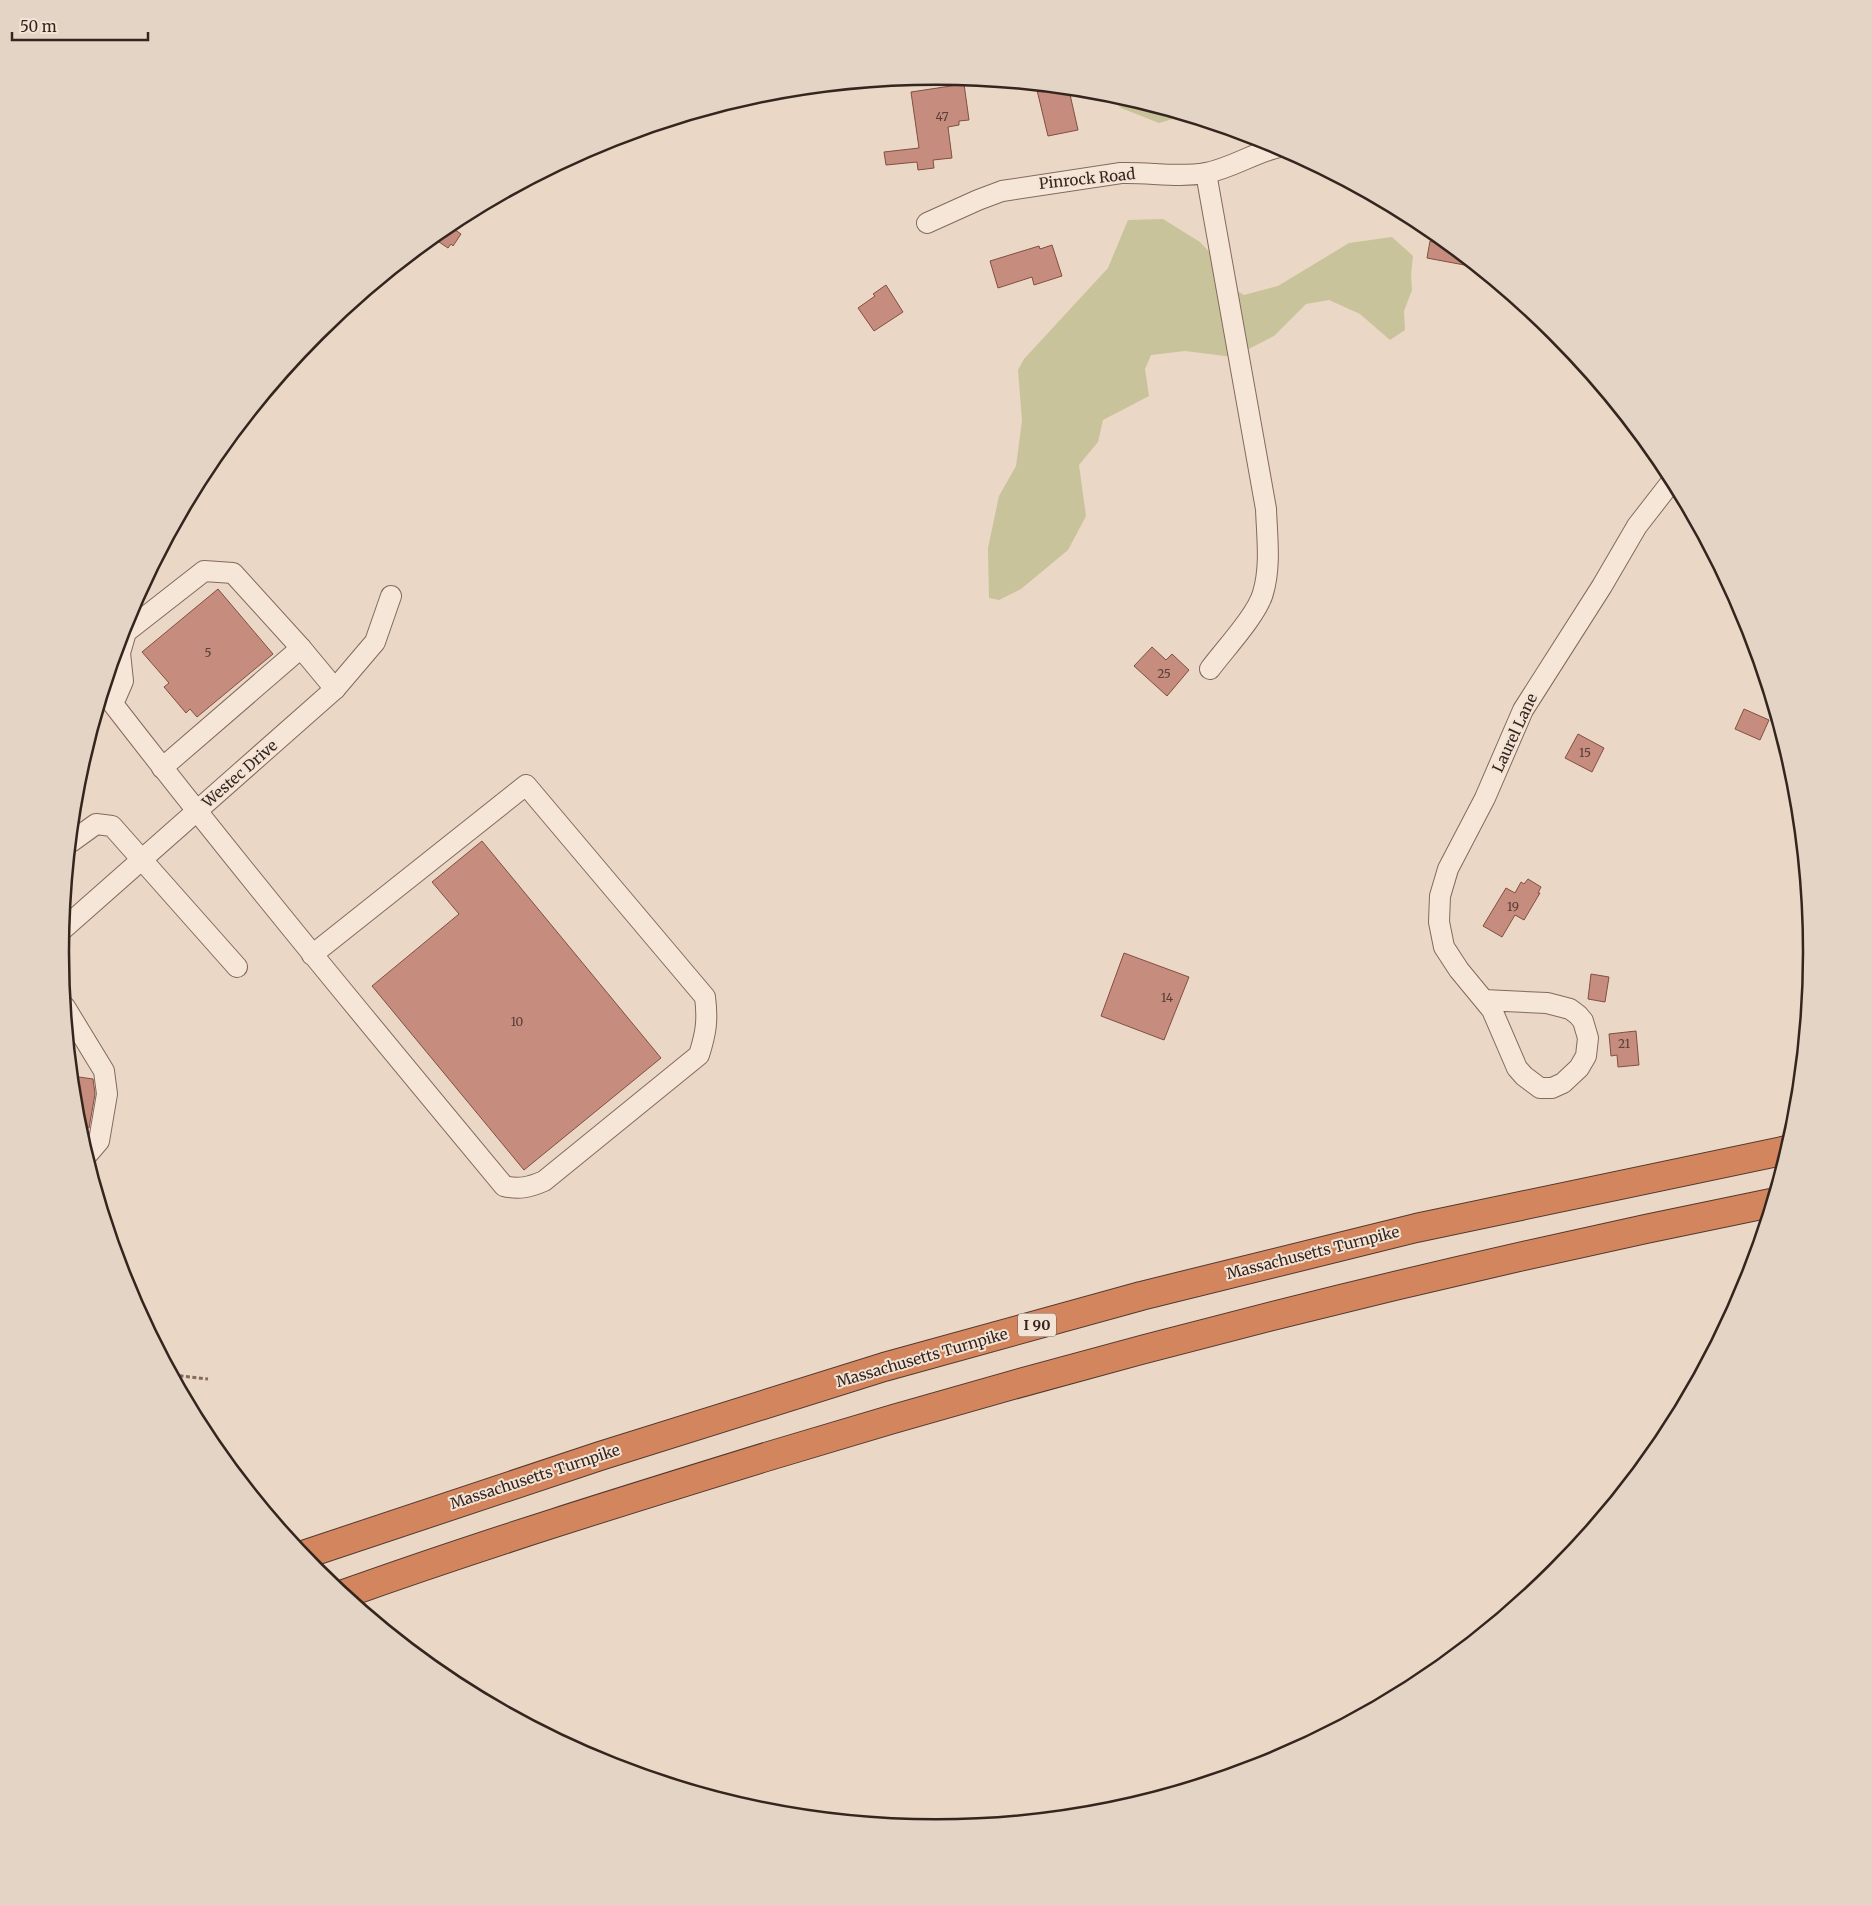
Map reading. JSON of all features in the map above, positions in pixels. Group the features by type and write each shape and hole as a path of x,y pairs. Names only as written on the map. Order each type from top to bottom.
{"highway":[{"name":"Massachusetts Turnpike","path":"310,1553 600,1456 866,1373 1141,1296 1416,1228 1780,1151"},
{"path":"350,1592 443,1558 624,1500 997,1389 1418,1281 1765,1204"}],"street":[{"name":"Pinrock Road","path":"927,223 990,195 1014,188 1121,173 1136,172 1176,176 1206,173 1220,170 1267,150"},
{"path":"1206,173 1266,509 1269,562 1262,595 1245,624 1210,669"},
{"name":"Laurel Lane","path":"1484,1000 1547,1003 1570,1009 1583,1021 1588,1038 1586,1056 1579,1068 1563,1083 1552,1088 1540,1088 1531,1083 1517,1068 1497,1022 1484,1000 1450,959 1441,935 1439,916 1440,896 1448,869 1485,798 1523,710 1602,586 1637,526 1667,487"},
{"path":"133,627 204,571 233,573 301,648 335,689"},
{"name":"Westec Drive","path":"70,923 335,689 375,642 391,596"},
{"path":"162,768 301,648"},
{"path":"121,659 123,681 113,704 312,955 504,1186 515,1189 529,1187 544,1181 699,1055 706,1034 707,1015 705,997 526,785 312,955"},
{"path":"76,838 96,824 112,826 237,967"},
{"path":"72,1019 104,1072 107,1094 99,1141 91,1149"}],"path":[{"path":"179,1376 208,1379"}],"shaded area":[{"path":"1118,105 1173,119 1159,123 1121,108"},
{"path":"1163,219 1200,242 1216,259 1222,282 1244,295 1278,286 1349,243 1392,237 1413,256 1412,290 1404,311 1405,330 1390,340 1360,314 1329,300 1306,304 1274,336 1233,357 1185,351 1151,355 1145,369 1149,396 1103,420 1098,442 1079,465 1086,516 1068,550 1021,589 999,600 989,598 988,548 999,496 1016,466 1022,421 1018,370 1024,359 1108,268 1128,220"}],"building":[{"path":"953,86 964,86 969,120 959,121 959,125 948,127 952,158 933,160 934,168 918,170 917,162 886,165 884,152 919,148 911,92"},
{"path":"1037,92 1070,96 1078,130 1048,136"},
{"path":"455,230 461,234 453,246 451,244 448,248 439,242"},
{"path":"1430,241 1465,265 1427,258"},
{"path":"1052,245 1062,276 1034,285 1032,277 998,288 990,261 1039,246 1040,249"},
{"path":"886,285 903,312 874,331 858,308 875,296 873,294"},
{"path":"218,589 273,654 197,717 190,709 186,713 164,687 169,683 142,652"},
{"path":"1152,647 1166,660 1172,654 1189,670 1167,696 1134,666"},
{"path":"1744,709 1769,720 1760,740 1735,729"},
{"path":"1578,734 1604,748 1592,772 1565,758"},
{"path":"482,841 661,1058 524,1170 372,986 459,914 432,882"},
{"path":"1528,879 1541,887 1538,893 1540,893 1524,920 1515,915 1502,937 1483,926 1506,888 1515,893 1521,882 1524,884"},
{"path":"1124,953 1189,977 1164,1040 1101,1016"},
{"path":"1591,974 1609,977 1605,1002 1588,999"},
{"path":"1636,1031 1639,1065 1618,1067 1617,1055 1611,1056 1609,1034"},
{"path":"78,1077 93,1079 95,1094 89,1128 86,1128 85,1122"}]}
